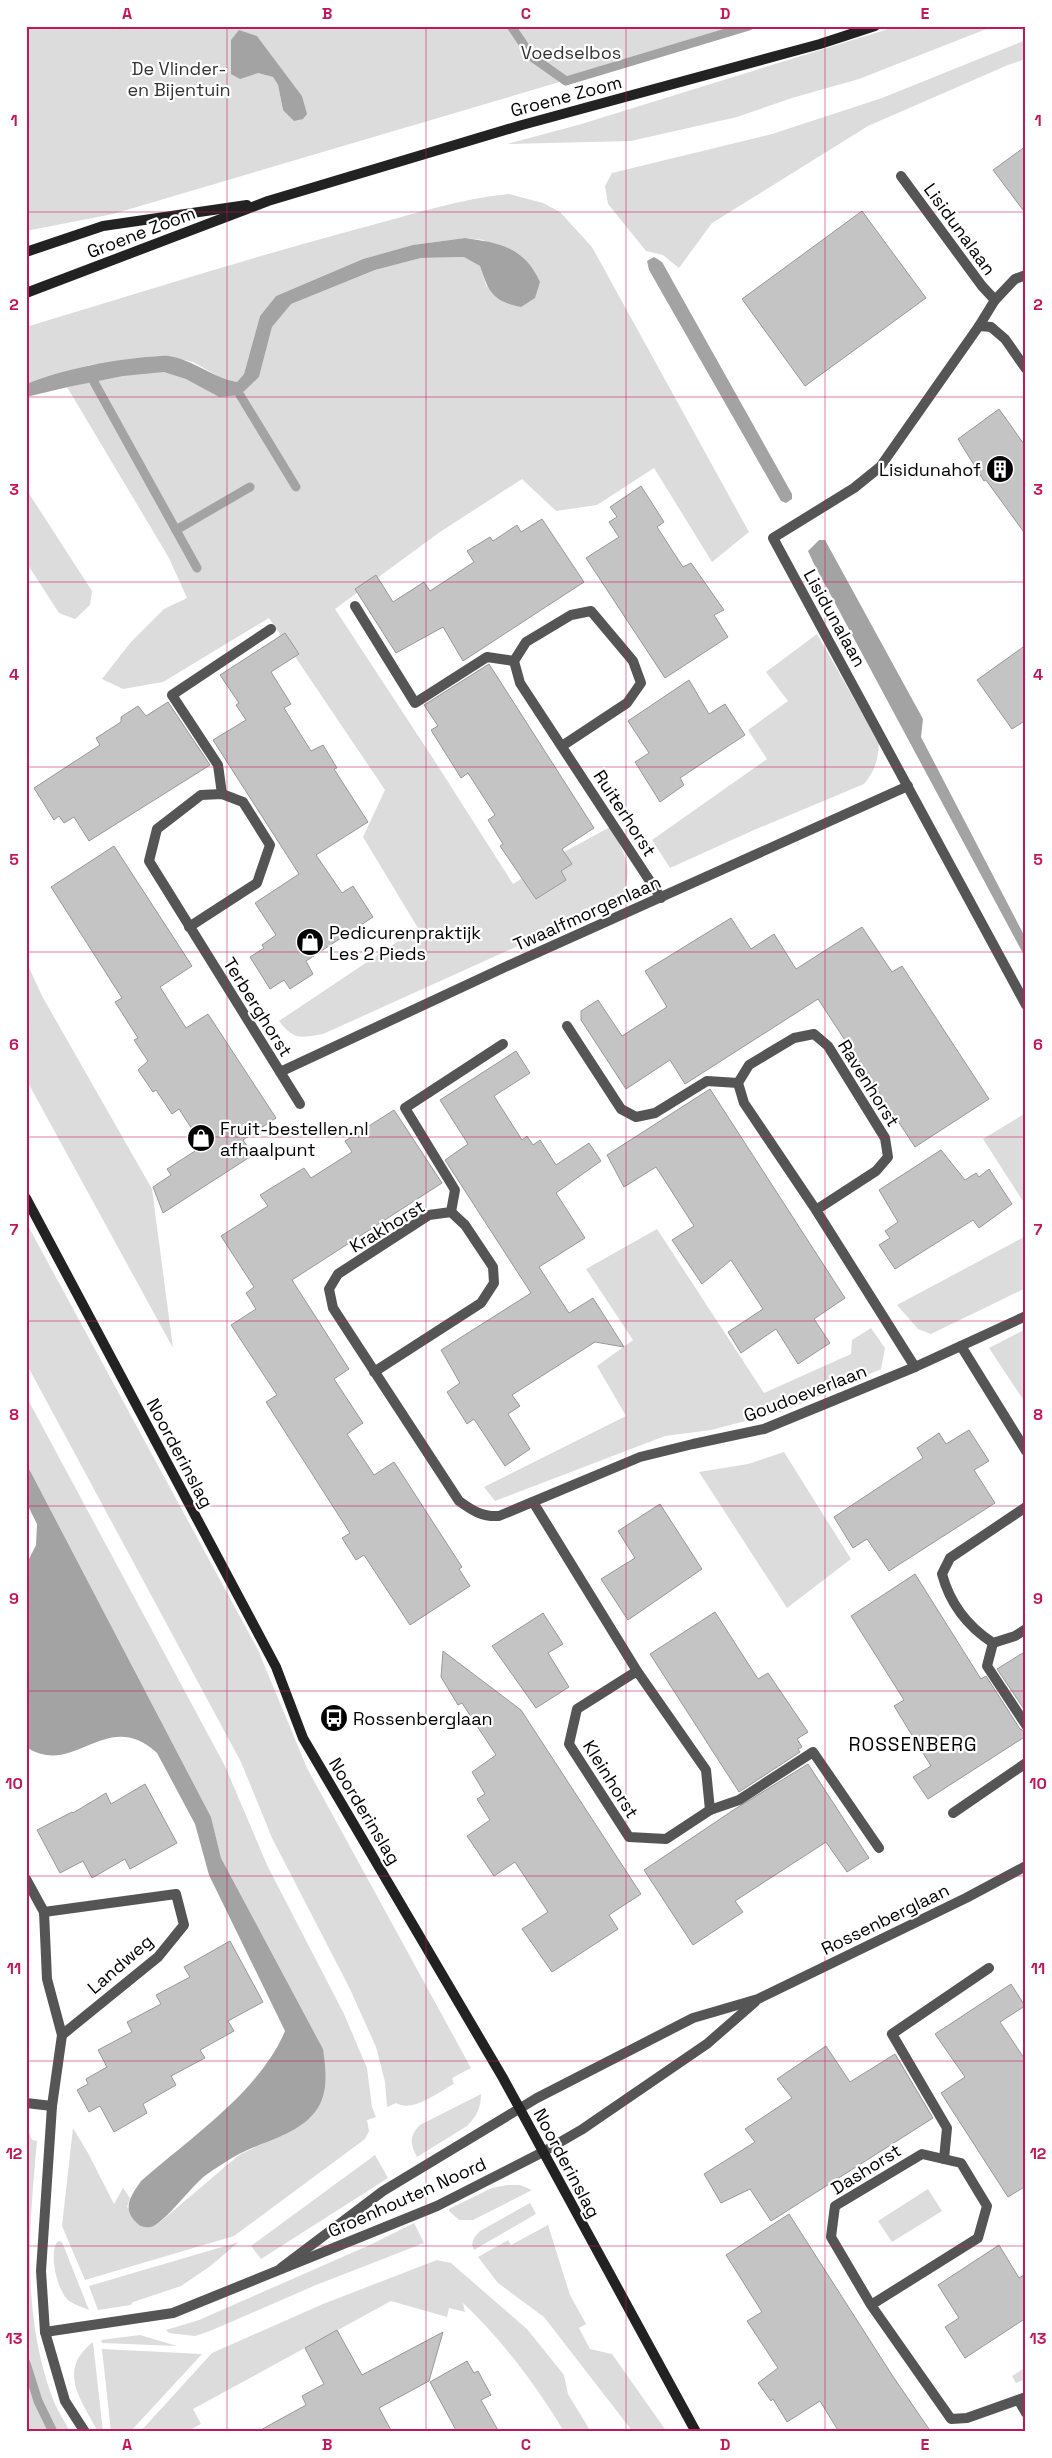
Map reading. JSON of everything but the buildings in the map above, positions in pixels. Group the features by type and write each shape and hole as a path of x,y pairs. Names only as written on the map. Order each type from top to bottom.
{"main road":[{"name":"Groene Zoom","path":"26,293 268,202 522,125 820,44 875,26"},
{"name":"Groene Zoom","path":"26,252 103,226 268,202"},
{"name":"Noorderinslag","path":"26,1198 276,1667 303,1738 519,2108 696,2432"}],"street":[{"name":"Lisidunalaan","path":"901,176 982,286 995,300"},
{"name":"Lisidunalaan","path":"1026,275 1015,279 995,300 979,326 880,467 854,488 773,538 1026,1005"},
{"path":"979,326 991,327 1005,339 1026,369"},
{"path":"355,606 416,703 487,657 514,661 526,642 570,615 592,611 633,661 641,683 627,703 562,746"},
{"path":"189,926 257,883 270,844 243,802 222,794 218,765 172,695 271,629"},
{"name":"Ruiterhorst","path":"514,661 520,683 661,898"},
{"name":"Twaalfmorgenlaan","path":"280,1072 503,968 908,786"},
{"name":"Terberghorst","path":"222,794 201,795 157,829 150,861 300,1104"},
{"path":"567,1026 621,1109 636,1117 655,1113 707,1081 738,1084 744,1102 816,1210 915,1367"},
{"name":"Ravenhorst","path":"738,1084 749,1066 794,1038 814,1034 828,1046 885,1138 888,1157 876,1172 816,1210"},
{"path":"451,1212 455,1190 405,1108 503,1044"},
{"name":"Krakhorst","path":"374,1372 481,1303 494,1283 493,1267 465,1225 451,1212 429,1215 338,1274 329,1288 333,1308 374,1372 459,1500 473,1512 486,1517 499,1516 533,1502"},
{"name":"Goudoeverlaan","path":"533,1502 640,1457 764,1429 915,1367 1026,1316"},
{"path":"961,1346 1026,1451"},
{"path":"533,1502 637,1671 706,1770 710,1810 739,1800 813,1752 879,1848"},
{"path":"993,1643 974,1630 952,1601 947,1593 942,1574 950,1558 1026,1507"},
{"path":"993,1643 1015,1636 1026,1629"},
{"path":"993,1643 987,1666 1026,1726"},
{"name":"Kleinhorst","path":"637,1671 577,1708 569,1744 629,1837 666,1839 710,1810"},
{"path":"953,1813 1026,1763"},
{"name":"Rossenberglaan","path":"519,2108 693,2018 758,1999 966,1898 1026,1866"},
{"path":"26,1879 44,1912 47,1978 62,2035 52,2106 41,2271 45,2332 66,2401 85,2432"},
{"name":"Landweg","path":"44,1912 176,1894 184,1925 158,1956 62,2035"},
{"path":"944,2159 947,2128 892,2034 989,1968"},
{"name":"Rossenberglaan","path":"543,2152 581,2130 708,2043 758,1999"},
{"path":"26,2103 52,2106"},
{"name":"Groenhouten Noord","path":"281,2268 382,2190 519,2108"},
{"name":"Groenhouten Noord","path":"45,2332 173,2313 437,2206 543,2152"},
{"name":"Dashorst","path":"871,2305 978,2238 987,2206 961,2163 922,2154 835,2206 831,2237 871,2305 951,2419 967,2418 1022,2399"},
{"path":"1022,2399 1026,2413"}],"green space":[{"path":"26,26 749,26 113,214 26,231","holes":["257,36 302,96 306,114 283,110 278,85 273,77 258,73"]},
{"path":"898,26 994,26 859,79 792,98 737,117 631,141 507,144 578,125"},
{"path":"1026,40 1026,59 1008,65 868,126 712,223 679,268 663,255 646,251 608,204 605,186 612,173 772,134 882,98"},
{"path":"509,194 543,203 560,212 592,247 749,532 712,562 654,468 597,505 556,511 522,479 440,532 335,609 513,884 566,851 610,827 626,858 628,874 624,893 600,909 323,1034 302,1037 293,1035 279,1021 418,928 363,837 385,790 269,618 163,682 123,689 102,679 130,643 164,609 187,598 169,558 67,387 127,374 163,372 185,378 219,397 259,377 272,327 290,304 375,270 421,258 465,257 480,266 487,288 484,240 465,238 414,245 363,259 276,296 260,316 244,374 237,382 225,380 193,362 168,356 90,365 26,384 26,327 319,239 453,204"},
{"path":"26,489 92,591 90,605 75,619 59,613 26,562"},
{"path":"817,634 879,743 877,760 871,774 864,784 670,868 652,840 767,759 748,730 788,701 766,672"},
{"path":"26,961 42,996 152,1189 173,1348 26,1079"},
{"path":"1026,1113 1026,1206 983,1139"},
{"path":"26,1222 258,1650 307,1768 471,2068 452,2078 454,2084 425,2100 410,2105 396,2103 387,2107 385,2082 376,2047 350,1989 272,1838 241,1762 26,1363"},
{"path":"657,1229 764,1393 851,1354 852,1340 871,1328 885,1348 881,1369 784,1411 711,1430 665,1436 495,1501 484,1487 626,1416 597,1366 633,1340 586,1269"},
{"path":"1026,1236 1026,1288 931,1334 918,1329 897,1305"},
{"path":"1026,1329 1026,1404 989,1348"},
{"path":"26,1396 225,1766 267,1865 344,2014 367,2068 372,2107 376,2117 367,2120 369,2131 365,2139 234,2236 85,2280 62,2226 73,2128 114,2204 123,2188 130,2198 127,2207 149,2227 160,2222 239,2155 299,2126 323,2049 221,1858 211,1817 26,1463"},
{"path":"784,1452 851,1559 787,1608 699,1472 748,1464"},
{"path":"481,2094 478,2111 467,2126 417,2157 413,2148 412,2137 420,2125"},
{"path":"26,2125 32,2140 37,2141 30,2237 30,2269 35,2332 51,2394 70,2432 26,2432"},
{"path":"375,2155 388,2178 261,2259 251,2246"},
{"path":"520,2185 532,2190 473,2220 459,2220 449,2211 449,2209 492,2188"},
{"path":"928,2189 942,2211 892,2242 878,2221"},
{"path":"530,2203 536,2214 474,2250 472,2245 474,2238 480,2231"},
{"path":"414,2223 424,2243 316,2285 210,2331 195,2336 169,2333 166,2330 199,2320 372,2244"},
{"path":"548,2225 570,2295 586,2324 579,2328 590,2349 612,2354 667,2432 633,2432 544,2317 498,2283 478,2257 508,2240 511,2245"},
{"path":"58,2241 62,2242 89,2310 68,2300 60,2288 54,2262 55,2246"},
{"path":"239,2242 209,2267 181,2286 133,2302 131,2305 98,2310 89,2286"},
{"path":"437,2260 451,2263 527,2329 564,2375 568,2394 591,2432 564,2432 518,2364 463,2303 465,2312 449,2308 447,2317 391,2301 193,2409 201,2424 186,2432 140,2432 212,2353 323,2304"},
{"path":"140,2335 177,2346 102,2343 101,2340"},
{"path":"93,2342 103,2432 98,2432 85,2409 74,2375 76,2364 82,2353"},
{"path":"102,2349 202,2354 130,2432 111,2432"},
{"path":"1026,2367 1026,2379 1016,2383 1012,2376"}],"shaded area":[{"path":"239,30 257,36 302,96 307,114 303,119 294,121 283,110 278,85 273,77 258,73 240,79 231,74 231,40"},
{"path":"465,238 500,245 518,254 534,270 540,282 535,298 521,307 498,299 486,283 480,266 464,257 421,258 375,270 291,304 272,327 259,377 240,395 219,397 186,379 164,372 123,376 26,397 26,384 55,374 100,363 160,356 178,358 220,377 237,382 244,374 260,316 276,296 363,259 413,245"},
{"path":"654,257 662,262 792,494 792,499 786,503 781,501 649,270 647,261"},
{"path":"819,540 825,540 923,719 921,737 1026,939 1026,959 814,564 808,551"},
{"path":"26,1463 211,1817 221,1858 323,2049 325,2082 323,2098 308,2120 280,2137 249,2149 226,2161 200,2180 164,2218 151,2227 140,2225 132,2218 129,2212 129,2202 141,2181 202,2130 241,2093 259,2074 274,2053 285,2031 209,1875 195,1824 157,1753 139,1741 122,1737 106,1739 60,1755 44,1755 26,1747 26,1565 36,1545 37,1524 26,1502"}],"waterway":[{"path":"511,26 532,57 566,81 749,26"},
{"path":"94,382 197,568"},
{"path":"240,395 296,487"},
{"path":"176,530 250,487"},
{"path":"26,2363 38,2401 53,2432"}],"place":[{"name":"Lisidunahof","path":"1000,469"},
{"name":"Pedicurenpraktijk Les 2 Pieds","path":"310,942"},
{"name":"Fruit-bestellen.nl afhaalpunt","path":"201,1138"},
{"name":"Rossenberglaan","path":"334,1718"}],"district":[{"name":"ROSSENBERG","path":"913,1744"}],"park label":[{"name":"Voedselbos","path":"571,52"},
{"name":"De Vlinder- en Bijentuin","path":"179,78"}]}
